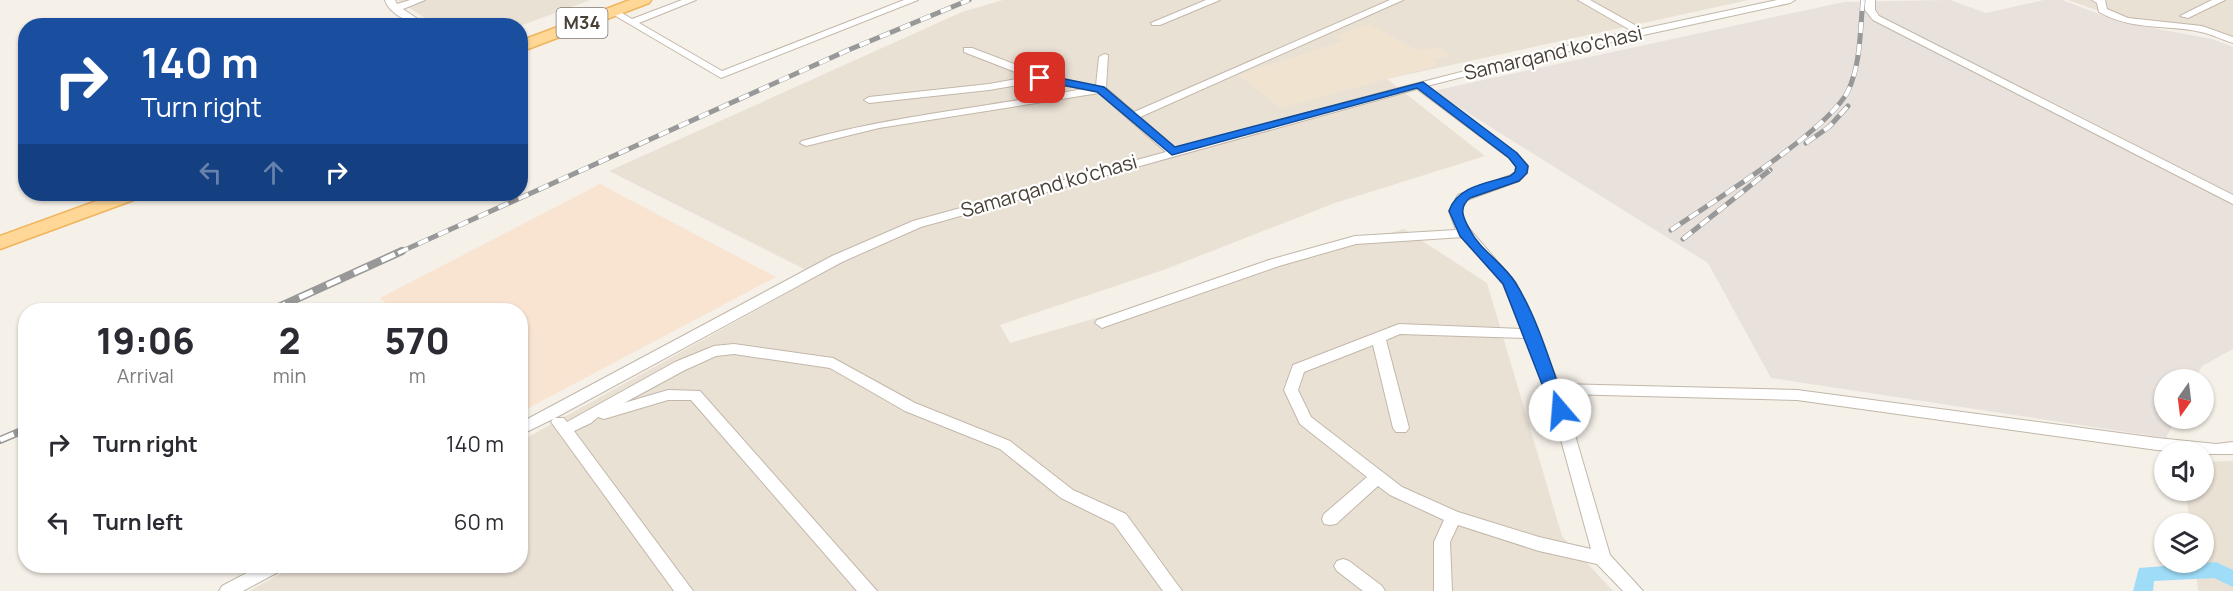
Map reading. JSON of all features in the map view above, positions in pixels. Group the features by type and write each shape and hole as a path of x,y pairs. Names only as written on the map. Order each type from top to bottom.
{"main road":[{"name":"M34","path":"528,34 616,6 644,0"},
{"name":"M34","path":"528,44 616,6"},
{"path":"0,231 80,201"},
{"path":"0,243 113,201"}],"street":[{"path":"393,4 420,0"},
{"path":"632,22 691,0"},
{"path":"616,6 632,22 721,75 913,0"},
{"path":"1156,23 1215,0"},
{"path":"1132,117 1398,0"},
{"path":"1583,0 1640,32"},
{"name":"Samarqand ko'chasi","path":"528,426 723,319 873,241 945,215 1419,85 1640,32 1790,0"},
{"path":"1870,0 1870,10 1876,18 2233,200"},
{"path":"2097,0 2102,2 2102,10 2113,18 2168,27 2202,29 2233,40"},
{"path":"2185,16 2220,0"},
{"path":"393,4 412,18"},
{"path":"968,50 1040,78 1101,89 1172,151"},
{"path":"1101,89 1104,57"},
{"path":"869,100 989,87 1040,78"},
{"path":"1419,85 1513,156 1522,166 1521,173 1515,178 1469,193 1459,201 1455,211 1464,233 1509,283 1554,389 1602,558 1634,591"},
{"path":"806,143 850,130 1049,100 1101,89"},
{"path":"1102,323 1274,263 1355,240 1464,233"},
{"path":"1532,334 1399,329 1298,369 1292,390 1305,420 1396,491 1453,517 1539,544 1602,558"},
{"path":"1378,338 1401,428"},
{"path":"572,425 680,366 714,351 734,348 801,360 833,363 910,406 1005,445 1067,494 1120,519 1173,591"},
{"path":"1554,389 1797,395 2157,444 2216,450 2233,448"},
{"path":"572,425 668,395 695,395 868,591"},
{"path":"552,413 572,425 684,591"},
{"path":"1330,519 1377,478"},
{"path":"1443,591 1442,542 1453,517"},
{"path":"1343,566 1376,591"},
{"path":"228,591 261,573"}],"shaded area":[{"path":"397,0 590,0 528,23 528,18 425,18"},
{"path":"1003,0 1749,0 1387,79 1485,156 1335,203 1166,269 1000,325 1010,343 1404,229 1487,283 1562,536 1613,591 249,591 282,573 528,573 528,437 818,276 609,171 962,12"},
{"path":"1950,0 1986,13 2044,0 2062,0 2120,22 2212,39 2233,47 2233,349 2200,369 2154,369 2154,429 2171,429 2166,438 1771,378 1708,263 1433,91 1844,2"},
{"path":"2068,0 2233,0 2233,37 2124,20"},
{"path":"1369,24 1419,51 1440,47 1451,56 1432,60 1439,65 1280,108 1239,75 1342,41 1337,36"},
{"path":"600,184 776,277 528,408 528,303 385,303 380,298"},
{"path":"2233,461 2233,591 2198,591 2196,573 2214,573 2214,513 2188,513 2187,501 2214,501 2214,462"}],"waterway":[{"path":"2143,591 2146,574 2216,570 2233,579"}],"railway":[{"path":"528,194 846,51 969,0"},
{"path":"1671,230 1794,145 1818,126 1836,107 1848,91 1852,81 1859,46 1863,0"},
{"path":"1806,143 1829,127 1848,106"},
{"path":"1683,239 1770,170"},
{"path":"398,253 513,201"},
{"path":"287,303 402,251"},
{"path":"0,440 18,432"}],"route":[{"path":"1040,78 1101,89 1172,151 1419,85 1513,156 1522,166 1519,176 1465,195 1459,201 1455,211 1464,233 1509,283 1532,334 1560,410"}]}
